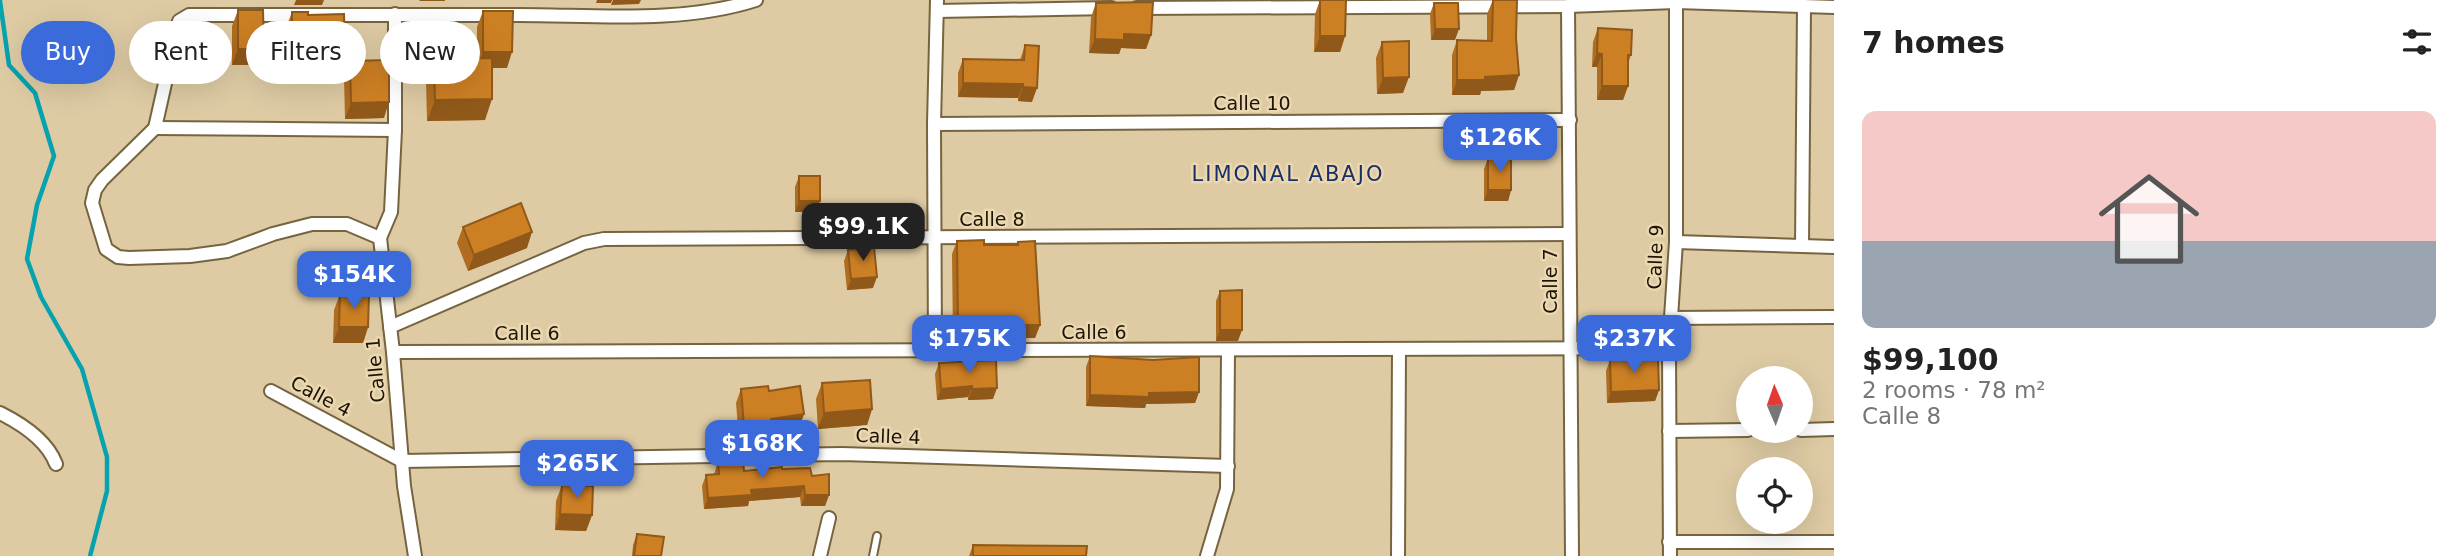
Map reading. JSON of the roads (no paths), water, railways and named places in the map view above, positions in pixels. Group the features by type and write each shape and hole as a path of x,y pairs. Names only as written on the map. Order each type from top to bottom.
{"street":[{"path":"380,238 347,225 312,224 273,234 227,251 190,256 118,257 106,249 92,203 95,190 155,128 179,21 189,15 639,16 696,12 756,0"},
{"path":"935,351 934,124 937,6 1568,6 1676,2 1834,7"},
{"name":"Calle 9","path":"1670,556 1669,348 1676,242 1676,2"},
{"name":"Calle 7","path":"1568,6 1572,556"},
{"path":"1802,246 1804,6"},
{"name":"Calle 1","path":"395,14 395,130 391,212 380,238 402,461 415,556"},
{"name":"Calle 10","path":"934,124 1570,120"},
{"path":"155,128 395,130"},
{"name":"Calle 8","path":"390,327 594,240 1569,234"},
{"path":"1676,242 1834,247"},
{"path":"1671,318 1834,317"},
{"name":"Calle 6","path":"393,352 1669,348"},
{"path":"1398,556 1399,349"},
{"path":"1207,556 1227,489 1228,351"},
{"name":"Calle 4","path":"271,391 402,461 842,454 1228,466"},
{"path":"0,412 50,449 56,464"},
{"path":"1813,430 1834,429"},
{"path":"1669,431 1736,430"},
{"path":"820,556 829,518"},
{"path":"1670,542 1834,542"}],"lane":[{"path":"873,556 877,536"}],"waterway":[{"path":"0,1 9,65 35,93 54,156 37,205 27,259 41,297 82,369 107,457 107,491 90,556"}],"district":[{"name":"LIMONAL ABAJO","path":"1288,174"}]}
